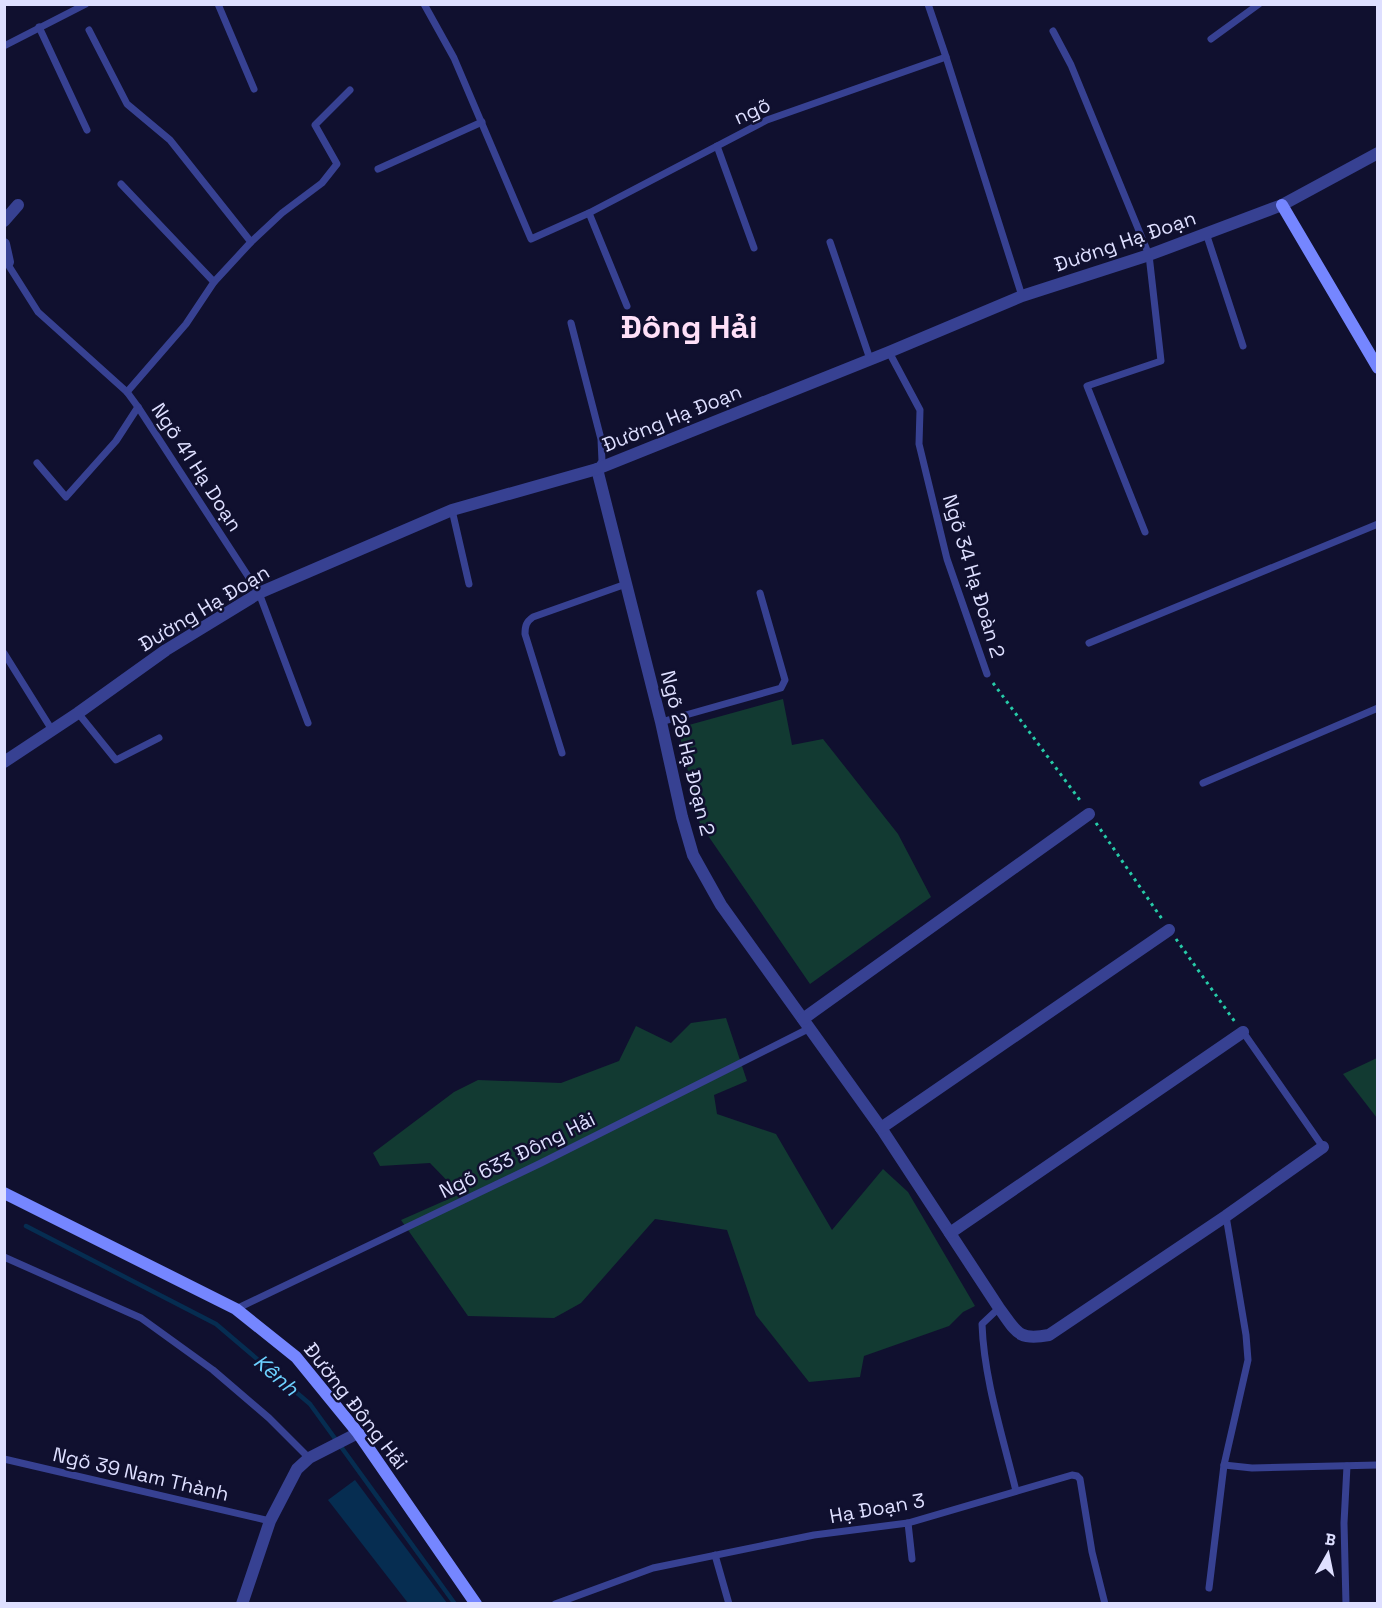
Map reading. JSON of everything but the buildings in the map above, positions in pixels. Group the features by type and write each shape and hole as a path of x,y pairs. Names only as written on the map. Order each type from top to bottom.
{"main road":[{"path":"1282,205 1377,368"},
{"name":"Đường Đông Hải","path":"5,1193 236,1309 296,1358 476,1604"}],"street":[{"name":"Đường Hạ Đoạn","path":"4,762 166,650 259,593 452,510 597,469 890,352 1022,296 1149,255 1282,205 1377,153"},
{"path":"4,221 18,206"},
{"path":"4,244 6,263"},
{"name":"Ngõ 28 Hạ Đoạn 2","path":"597,469 693,855 720,905 881,1128 999,1308 1020,1335 1032,1338 1049,1335 1226,1216"},
{"path":"806,1023 1089,814"},
{"path":"881,1128 1169,930"},
{"path":"950,1233 1243,1032"},
{"path":"1226,1216 1323,1147"},
{"path":"242,1604 270,1521 297,1469 309,1458 353,1436"}],"lane":[{"path":"4,46 86,4"},
{"path":"218,4 254,88"},
{"name":"ngõ","path":"423,4 454,58 531,239 589,213 767,120 946,57"},
{"path":"928,4 1022,296"},
{"path":"1211,39 1259,4"},
{"path":"39,27 87,130"},
{"path":"89,30 127,104 170,140 250,242"},
{"path":"1053,31 1071,65 1149,255 1161,361 1087,386 1145,532"},
{"path":"127,392 186,324 214,282 250,242 282,213 322,183 338,164 315,125 350,90"},
{"path":"378,169 482,122"},
{"path":"717,146 754,248"},
{"path":"121,184 214,282"},
{"path":"589,213 627,306"},
{"path":"1206,233 1243,346"},
{"path":"830,242 870,359"},
{"name":"Ngõ 41 Hạ Doạn","path":"6,263 38,312 127,392 138,407 259,593 308,723"},
{"path":"572,323 601,439 602,461 597,469"},
{"name":"Ngõ 34 Hạ Đoàn 2","path":"890,352 920,410 919,444 947,559 987,674"},
{"path":"37,463 66,497 116,441 138,407"},
{"path":"452,510 469,584"},
{"path":"1089,643 1377,524"},
{"path":"562,753 525,634 525,626 527,621 533,617 626,584"},
{"path":"661,722 781,688 784,685 760,593"},
{"path":"4,653 52,730"},
{"path":"1203,783 1377,708"},
{"path":"78,713 116,760 159,738"},
{"name":"Ngõ 633 Đông Hải","path":"236,1309 542,1163 806,1023"},
{"path":"1243,1032 1323,1147"},
{"path":"1209,1588 1224,1465 1248,1360 1226,1216"},
{"path":"4,1257 141,1318 213,1370 269,1418 309,1458"},
{"path":"999,1308 982,1324 982,1334 992,1392 1016,1491"},
{"name":"Ngõ 39 Nam Thành","path":"4,1459 270,1521"},
{"path":"1224,1465 1252,1468 1377,1464"},
{"path":"1346,1604 1344,1523 1347,1466"},
{"name":"Hạ Đoạn 3","path":"555,1604 653,1568 814,1535 908,1523 1072,1475 1080,1479 1092,1552 1105,1604"},
{"path":"908,1523 912,1559"},
{"path":"715,1555 729,1604"}],"path":[{"path":"987,674 1243,1032"}],"green space":[{"path":"783,699 792,745 823,739 898,834 931,897 810,984 700,824 678,728"},
{"path":"726,1018 747,1081 714,1095 717,1114 776,1134 832,1230 883,1169 908,1192 975,1306 963,1312 949,1326 864,1356 860,1377 809,1382 756,1315 727,1230 655,1219 581,1303 554,1318 468,1316 401,1220 460,1194 430,1163 380,1166 373,1153 454,1092 478,1080 561,1083 619,1061 636,1026 671,1043 691,1023"},
{"path":"1377,1058 1377,1118 1343,1074"}],"water":[{"path":"355,1480 447,1603 408,1603 328,1500"}],"waterway":[{"name":"Kênh","path":"26,1226 216,1324 310,1404 455,1604"}],"district":[{"name":"Đông Hải","path":"689,327"}]}
